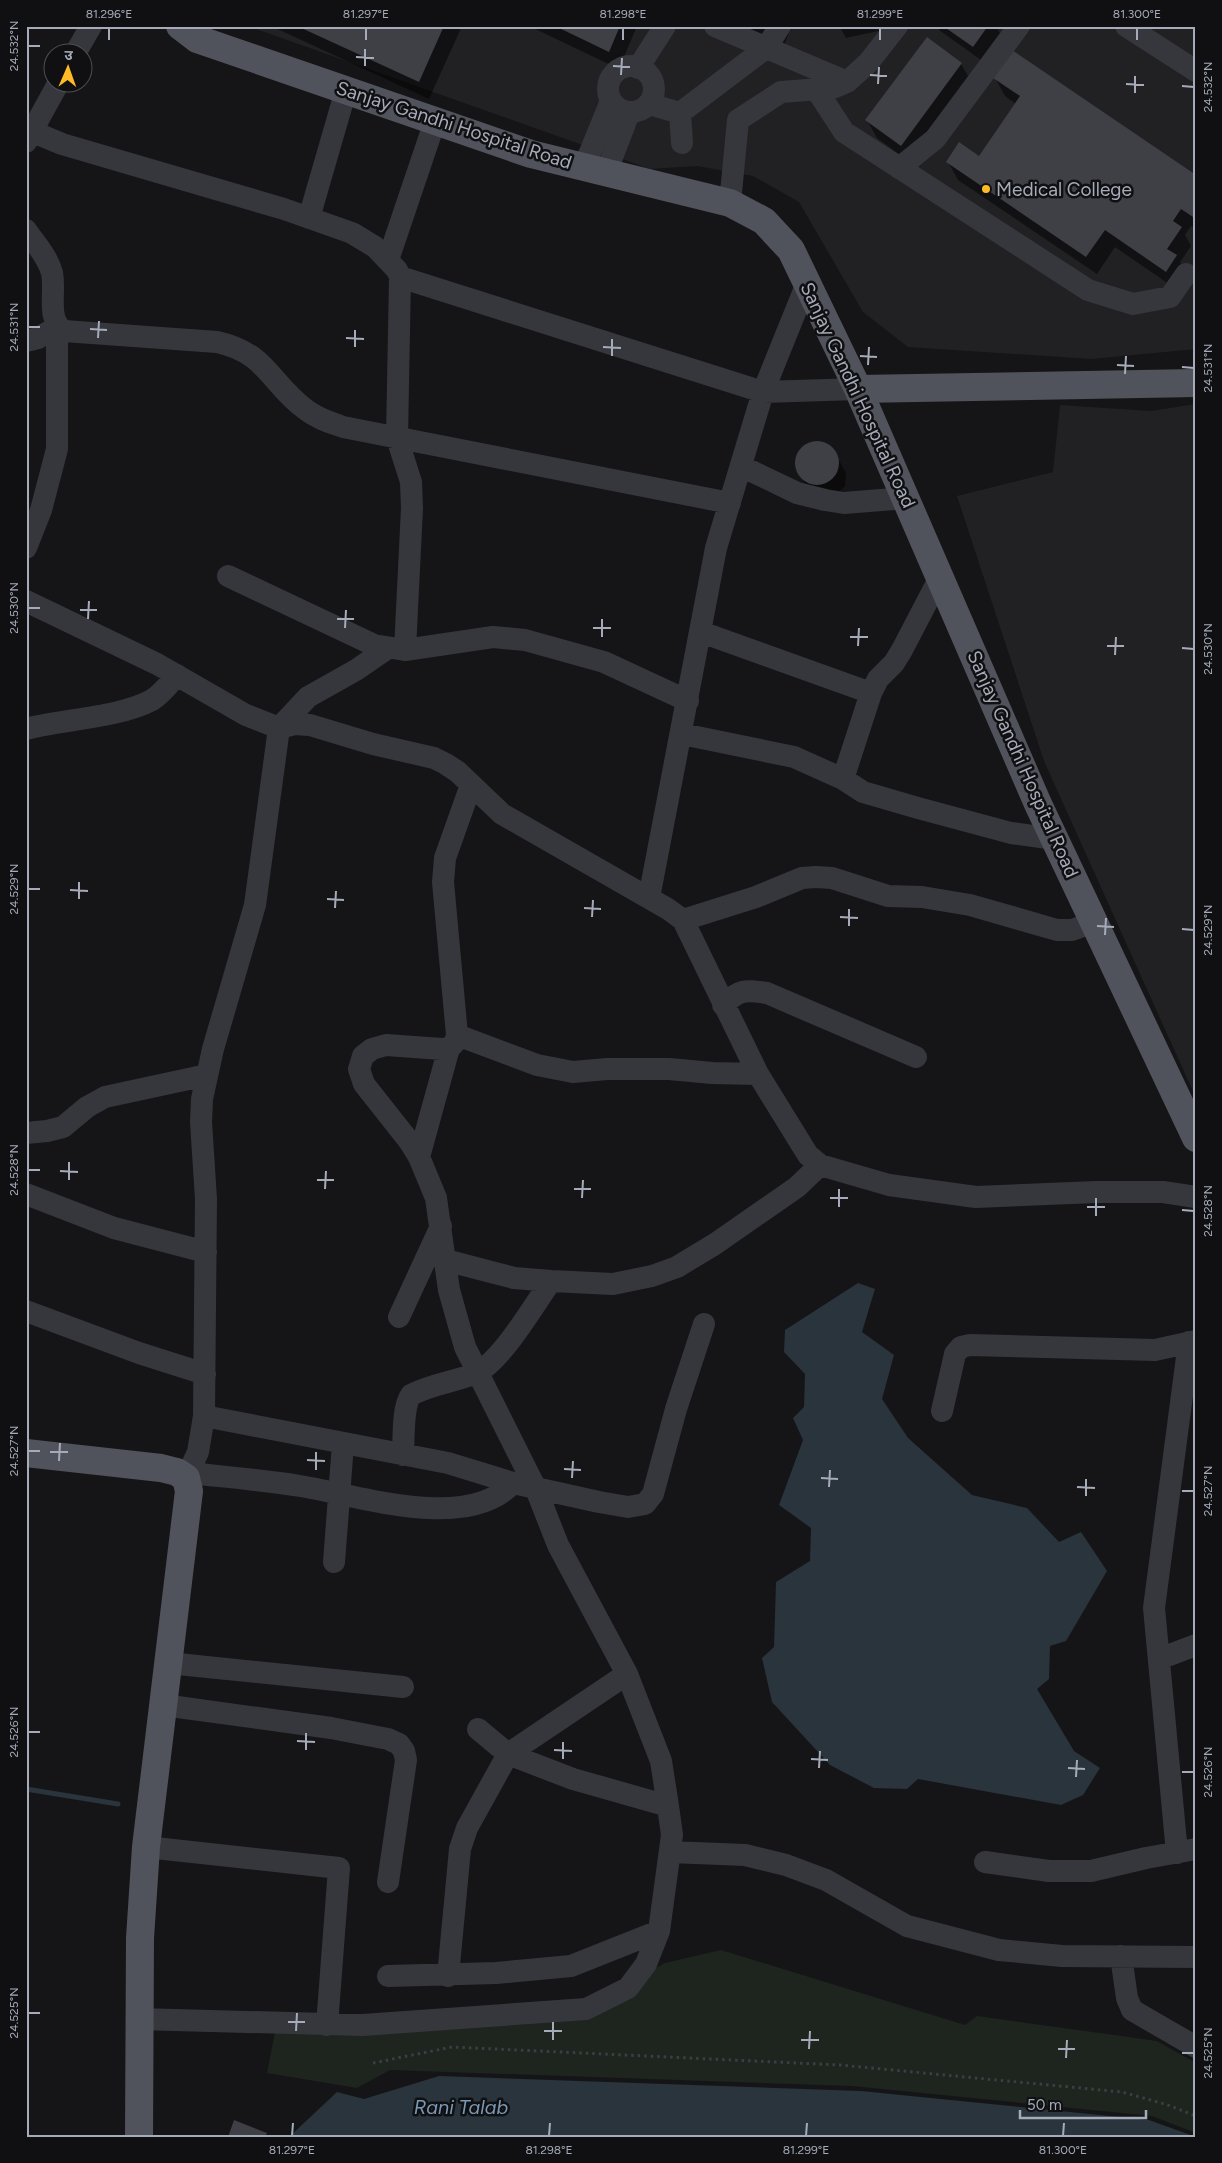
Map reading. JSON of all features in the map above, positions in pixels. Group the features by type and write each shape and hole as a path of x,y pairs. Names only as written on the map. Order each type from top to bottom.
{"main road":[{"name":"Sanjay Gandhi Hospital Road","path":"180,26 197,39 531,154 730,203 764,220 791,250 858,389 1055,839 1196,1138"},
{"path":"858,389 1196,384"},
{"path":"26,1453 161,1468 188,1475 189,1492 146,1847 140,1938 138,2019 139,2137"}],"street":[{"path":"82,42 91,26"},
{"path":"638,68 665,26"},
{"path":"715,26 847,82"},
{"path":"595,170 630,106 653,98 654,83 650,76 638,68 622,68 616,72 608,86 630,106 680,112 766,48 780,26"},
{"path":"730,203 738,120 781,92 834,88 847,82 868,63 897,26"},
{"path":"899,168 935,139 1019,26"},
{"path":"1126,26 1196,71"},
{"path":"816,89 844,132 1088,290 1133,304 1170,297 1186,274"},
{"path":"310,218 346,90"},
{"path":"53,92 28,134 310,218 364,239 375,247 394,269 763,392 858,389"},
{"path":"680,112 682,143"},
{"path":"396,649 412,508 410,482 397,438 394,269 436,121"},
{"path":"26,230 47,260 52,272 54,320 57,327 57,449 42,510 26,548"},
{"path":"649,898 682,734 716,548 763,392 807,283"},
{"path":"26,341 38,338 57,327"},
{"path":"57,327 64,331 217,342 235,346 250,354 263,365 304,408 322,420 343,427 730,503"},
{"path":"741,466 797,492 824,500 844,503 906,498"},
{"path":"228,576 374,645 396,649 492,637 524,640 604,662 688,701"},
{"path":"843,779 871,693 878,678 898,656 940,577"},
{"path":"26,601 99,634 177,675 246,715 279,728 295,724 310,725 373,744 434,758 458,772 507,817 649,898 683,920 758,1074 808,1155 820,1165 889,1185 976,1197 1096,1192 1163,1192 1196,1197"},
{"path":"701,632 871,693"},
{"path":"396,649 308,697 279,728 255,905 207,1075 202,1099 201,1122 206,1199 204,1416 198,1452 188,1475 299,1486 404,1507 438,1508 479,1504 503,1493 513,1483"},
{"path":"26,729 52,722 130,708 151,700 162,692 177,675"},
{"path":"682,734 794,756 843,779 863,792 1010,834 1055,839"},
{"path":"419,1157 453,1042 443,882 445,858 471,785"},
{"path":"683,920 756,897 802,878 816,877 832,878 888,896 922,897 970,904 1057,930 1072,930 1094,922"},
{"path":"723,1005 736,993 748,990 767,993 916,1057"},
{"path":"138,2019 363,2025 586,2009 628,1988 646,1964 659,1931 672,1835 661,1761 627,1674 558,1545 536,1489 465,1347 455,1314 436,1198 419,1157 409,1141 364,1084 359,1069 363,1056 372,1049 386,1045 453,1042 538,1065 573,1072 607,1069 669,1069 712,1073 758,1074"},
{"path":"26,1133 63,1127 87,1107 105,1097 207,1075"},
{"path":"445,1260 514,1278 551,1281 613,1284 652,1276 677,1267 716,1244 797,1187 820,1165"},
{"path":"26,1194 114,1228 206,1252"},
{"path":"399,1317 441,1226"},
{"path":"403,1455 408,1399 411,1395 477,1372 503,1350 551,1281"},
{"path":"26,1312 139,1353 205,1374"},
{"path":"204,1416 448,1463 536,1489 628,1506 645,1504 653,1494 676,1409 704,1324"},
{"path":"942,1411 954,1354 961,1347 970,1345 1155,1350 1192,1341 1154,1608 1159,1658 1186,1851 1091,1871 1048,1871 985,1862"},
{"path":"334,1562 341,1494 343,1444"},
{"path":"1159,1658 1196,1645"},
{"path":"168,1663 403,1687"},
{"path":"448,1976 460,1848 467,1828 508,1754 627,1674"},
{"path":"164,1705 331,1728 388,1739 399,1744 404,1751 406,1760 388,1882"},
{"path":"478,1729 508,1754 573,1779 668,1806"},
{"path":"146,1847 339,1868 327,2025"},
{"path":"670,1852 745,1854 786,1865 826,1880 907,1926 999,1950 1062,1956 1196,1957"},
{"path":"388,1976 448,1976 571,1966 659,1931"},
{"path":"1121,1956 1127,1998 1132,2010 1196,2047"}],"path":[{"path":"373,2063 452,2047 840,2065 1122,2092 1165,2104 1196,2116"}],"shaded area":[{"name":"Medical College","path":"248,26 1196,26 1196,349 1091,359 908,347 863,312 799,202 753,176 697,166 650,169"},
{"path":"1196,404 1196,1098 1044,761 957,496 1053,472 1060,405 1151,411"},
{"path":"721,1950 965,2025 977,2016 1157,2041 1196,2063 1196,2133 1152,2116 852,2086 390,2070 357,2088 267,2073 276,2027 599,2012 643,1975 665,1963"}],"water":[{"path":"858,1283 875,1289 862,1332 894,1355 882,1399 908,1438 972,1495 1027,1508 1059,1542 1081,1532 1107,1571 1066,1641 1050,1646 1049,1679 1037,1689 1074,1751 1100,1768 1083,1795 1061,1805 918,1779 907,1789 874,1788 830,1765 772,1702 762,1658 774,1647 776,1582 810,1561 811,1528 779,1505 803,1440 793,1418 804,1407 805,1374 784,1352 785,1330"},
{"name":"Rani Talab","path":"439,2076 861,2091 1149,2120 1196,2137 289,2137 337,2092 364,2099"}],"building":[{"path":"297,26 444,26 419,82"},
{"path":"555,26 620,26 609,52"},
{"path":"943,26 988,26 973,47"},
{"path":"927,37 962,63 901,146 865,120"},
{"path":"1012,50 1196,175 1196,219 1181,209 1173,221 1182,227 1167,249 1177,255 1166,272 1105,230 1086,257 946,162 959,142 979,156 1020,96 993,78"},
{"path":"821,441 833,447 838,454 838,472 833,479 826,484 813,485 801,479 796,472 795,459 801,447 808,442"},
{"path":"234,2120 267,2133 265,2137 228,2137"}],"waterway":[{"path":"26,1789 118,1804"}],"place":[{"name":"Medical College","path":"986,189"}]}
